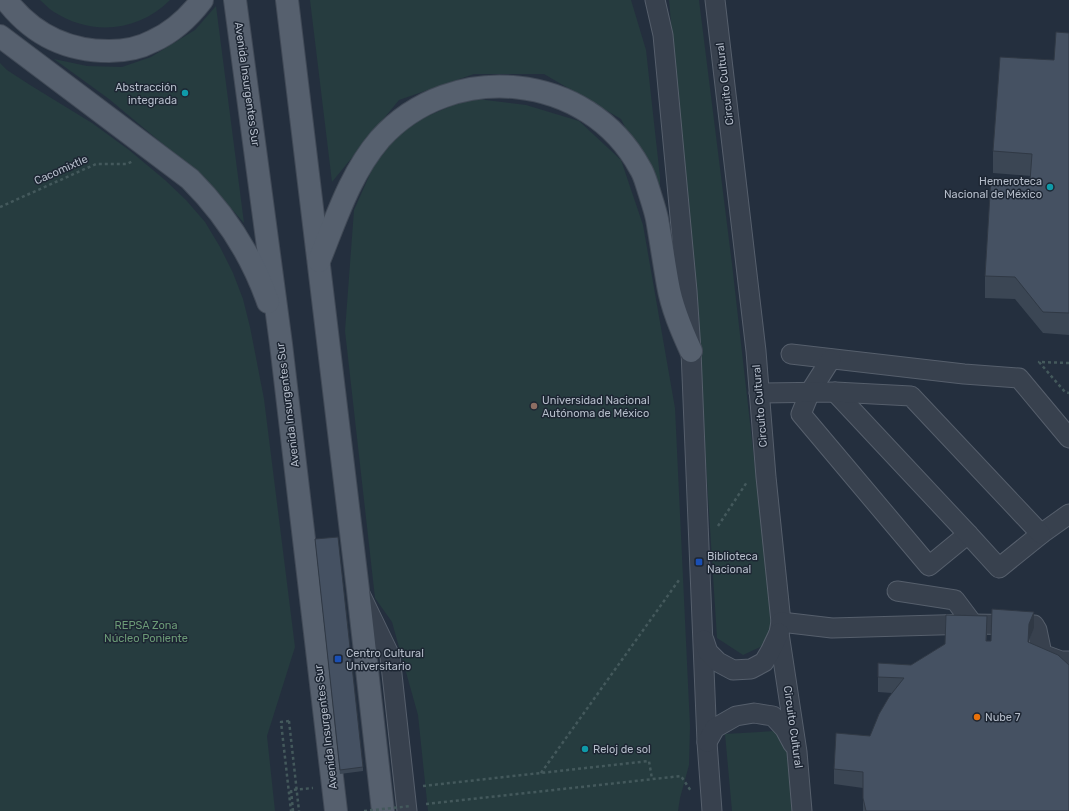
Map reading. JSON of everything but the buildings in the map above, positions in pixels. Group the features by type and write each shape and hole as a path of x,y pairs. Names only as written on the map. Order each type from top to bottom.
{"main road":[{"path":"6,0 25,22 47,37 62,44 79,48 96,51 113,51 127,50 153,42 187,18 202,0"},
{"name":"Avenida Insurgentes Sur","path":"235,0 281,344 336,811"},
{"path":"287,0 383,811"},
{"path":"0,36 190,179 204,193 228,223 247,255 260,281 281,344"},
{"path":"319,262 358,170 381,139 410,113 446,95 466,89 497,87 539,90 555,95 584,108 597,117 621,139 641,169 657,218 668,287 675,311 691,351"}],"street":[{"path":"642,0 663,35"},
{"path":"655,0 663,35 687,291 691,351 707,742 712,811"},
{"name":"Circuito Cultural","path":"716,0 756,351 780,627 797,752 802,811"},
{"path":"791,354 964,374 1019,378 1069,438"},
{"path":"831,359 810,392 801,414 929,566 968,534"},
{"path":"759,393 835,392 911,396 1041,534"},
{"path":"835,392 999,568 1041,534 1069,514"},
{"path":"358,590 390,656 404,788 412,807"},
{"path":"897,591 955,600 973,624"},
{"path":"702,635 708,652 718,662 733,670 751,669 764,662 770,652 780,627 832,628 973,624 1034,625 1037,630 1042,654 1069,661"},
{"path":"707,742 715,728 736,716 754,713 773,716 785,729 797,752"}],"path":[{"name":"Cacomixtle","path":"0,206 96,164 127,164 154,152"},
{"path":"1069,364 1039,362 1065,392 1069,393"},
{"path":"698,532 716,530 750,479 766,477"},
{"path":"541,773 679,580 679,572"},
{"path":"292,811 281,722 289,721 299,811"},
{"path":"404,788 649,761 652,780"},
{"path":"364,811 412,807 681,776 694,796"},
{"path":"292,811 291,790 333,786"}],"green space":[{"path":"40,0 170,0 157,11 144,19 114,27 99,27 84,25 69,20 52,11"},
{"path":"310,0 631,0 646,50 660,177 660,196 621,119 544,74 474,74 399,100 332,182"},
{"path":"669,0 699,0 732,264 772,617 769,643 743,655 717,638 695,291"},
{"path":"216,6 244,223 206,180 109,99 54,59 87,66 122,67 151,57 195,30"},
{"name":"REPSA Zona Núcleo Poniente","path":"0,63 7,70 92,123 129,150 186,200 205,222 220,247 233,273 243,299 264,399 295,647 267,736 275,811 0,811"},
{"path":"469,98 526,105 579,121 621,160 643,225 675,408 690,726 689,765 678,811 428,811 418,715 392,622 375,598 345,331 354,210 374,165 405,126"},
{"path":"775,731 792,756 799,811 732,811 725,734"}],"place":[{"name":"Abstracción integrada","path":"185,93"},
{"name":"Hemeroteca Nacional de México","path":"1050,187"},
{"name":"Universidad Nacional Autónoma de México","path":"534,406"},
{"name":"Biblioteca Nacional","path":"699,562"},
{"name":"Centro Cultural Universitario","path":"338,659"},
{"name":"Nube 7","path":"977,717"},
{"name":"Reloj de sol","path":"585,749"}]}
